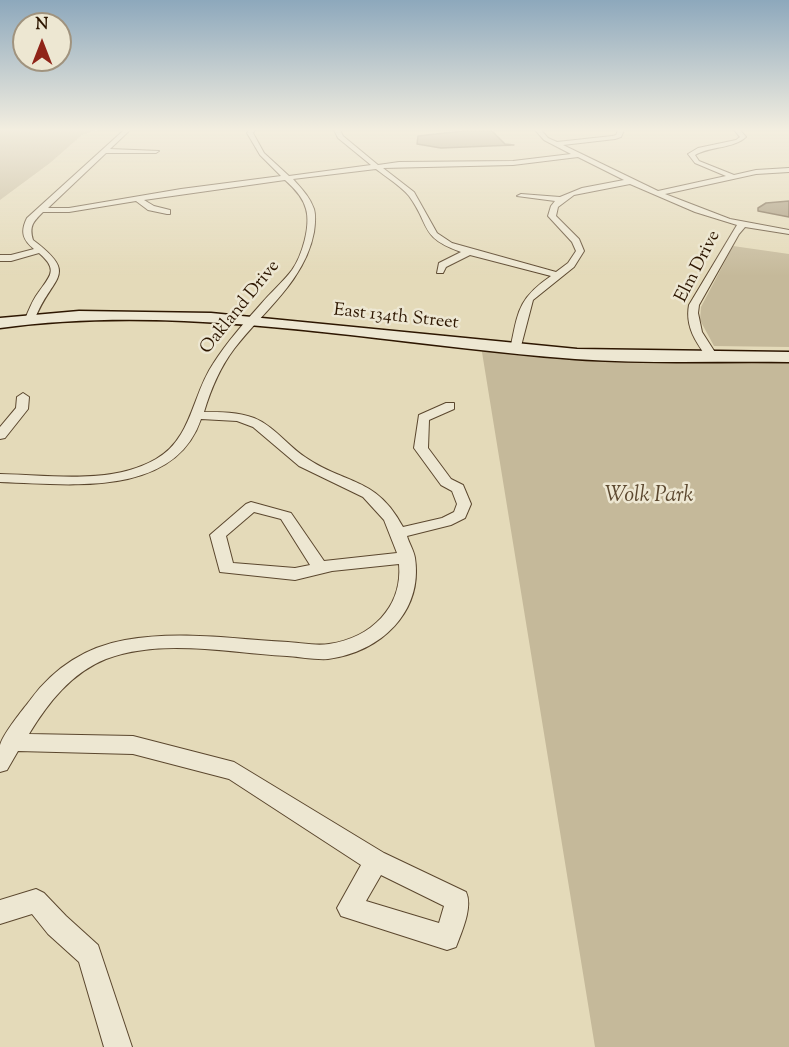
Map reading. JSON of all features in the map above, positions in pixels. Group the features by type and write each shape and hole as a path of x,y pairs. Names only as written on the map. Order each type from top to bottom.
{"street":[{"path":"30,319 35,302 52,282 57,272 56,263 29,241 26,229 39,210 73,179"},
{"path":"39,210 69,210 181,191 278,179"},
{"name":"Oakland Drive","path":"0,478 91,479 142,471 163,461 188,440 212,374 292,276 303,258 311,211 303,196 286,179"},
{"path":"394,179 411,194 434,235 449,245 556,275"},
{"path":"629,179 703,213 742,225 789,232"},
{"path":"658,193 725,179"},
{"path":"515,350 528,300 556,275 576,262 580,251 576,241 552,216 552,207 559,200 584,189 633,181"},
{"path":"173,182 181,191"},
{"path":"521,196 559,200"},
{"path":"137,198 151,208 167,212"},
{"name":"Elm Drive","path":"712,357 694,329 691,315 694,305 735,233 742,225"},
{"path":"0,252 33,244"},
{"path":"0,258 10,258 42,250"},
{"path":"440,270 442,265 469,252"},
{"name":"East 134th Street","path":"0,323 80,316 174,316 253,322 515,350 577,354 789,357"},
{"path":"0,435 22,408 23,397"},
{"path":"399,533 446,522 460,515 464,504 458,488 446,482 420,448 423,418 450,406"},
{"path":"0,763 46,691 72,668 102,653 153,642 331,651 373,637 401,610 409,587 406,550 390,513 376,497 359,486 303,462 252,422 230,416 196,415"},
{"path":"320,568 286,516 251,507 218,535 226,568 296,574 320,568 407,558"},
{"path":"13,742 133,744 234,771 376,861 458,900 447,938 349,908 376,861"},
{"path":"0,912 36,901 57,925 89,954 118,1047"}],"green space":[{"path":"0,179 29,179 0,200"},
{"path":"733,246 789,254 789,347 714,346 700,320 701,307"},
{"name":"Wolk Park","path":"481,346 789,357 789,1047 595,1047"}],"shaded area":[{"path":"789,201 789,217 758,211 758,208 766,203"}]}
